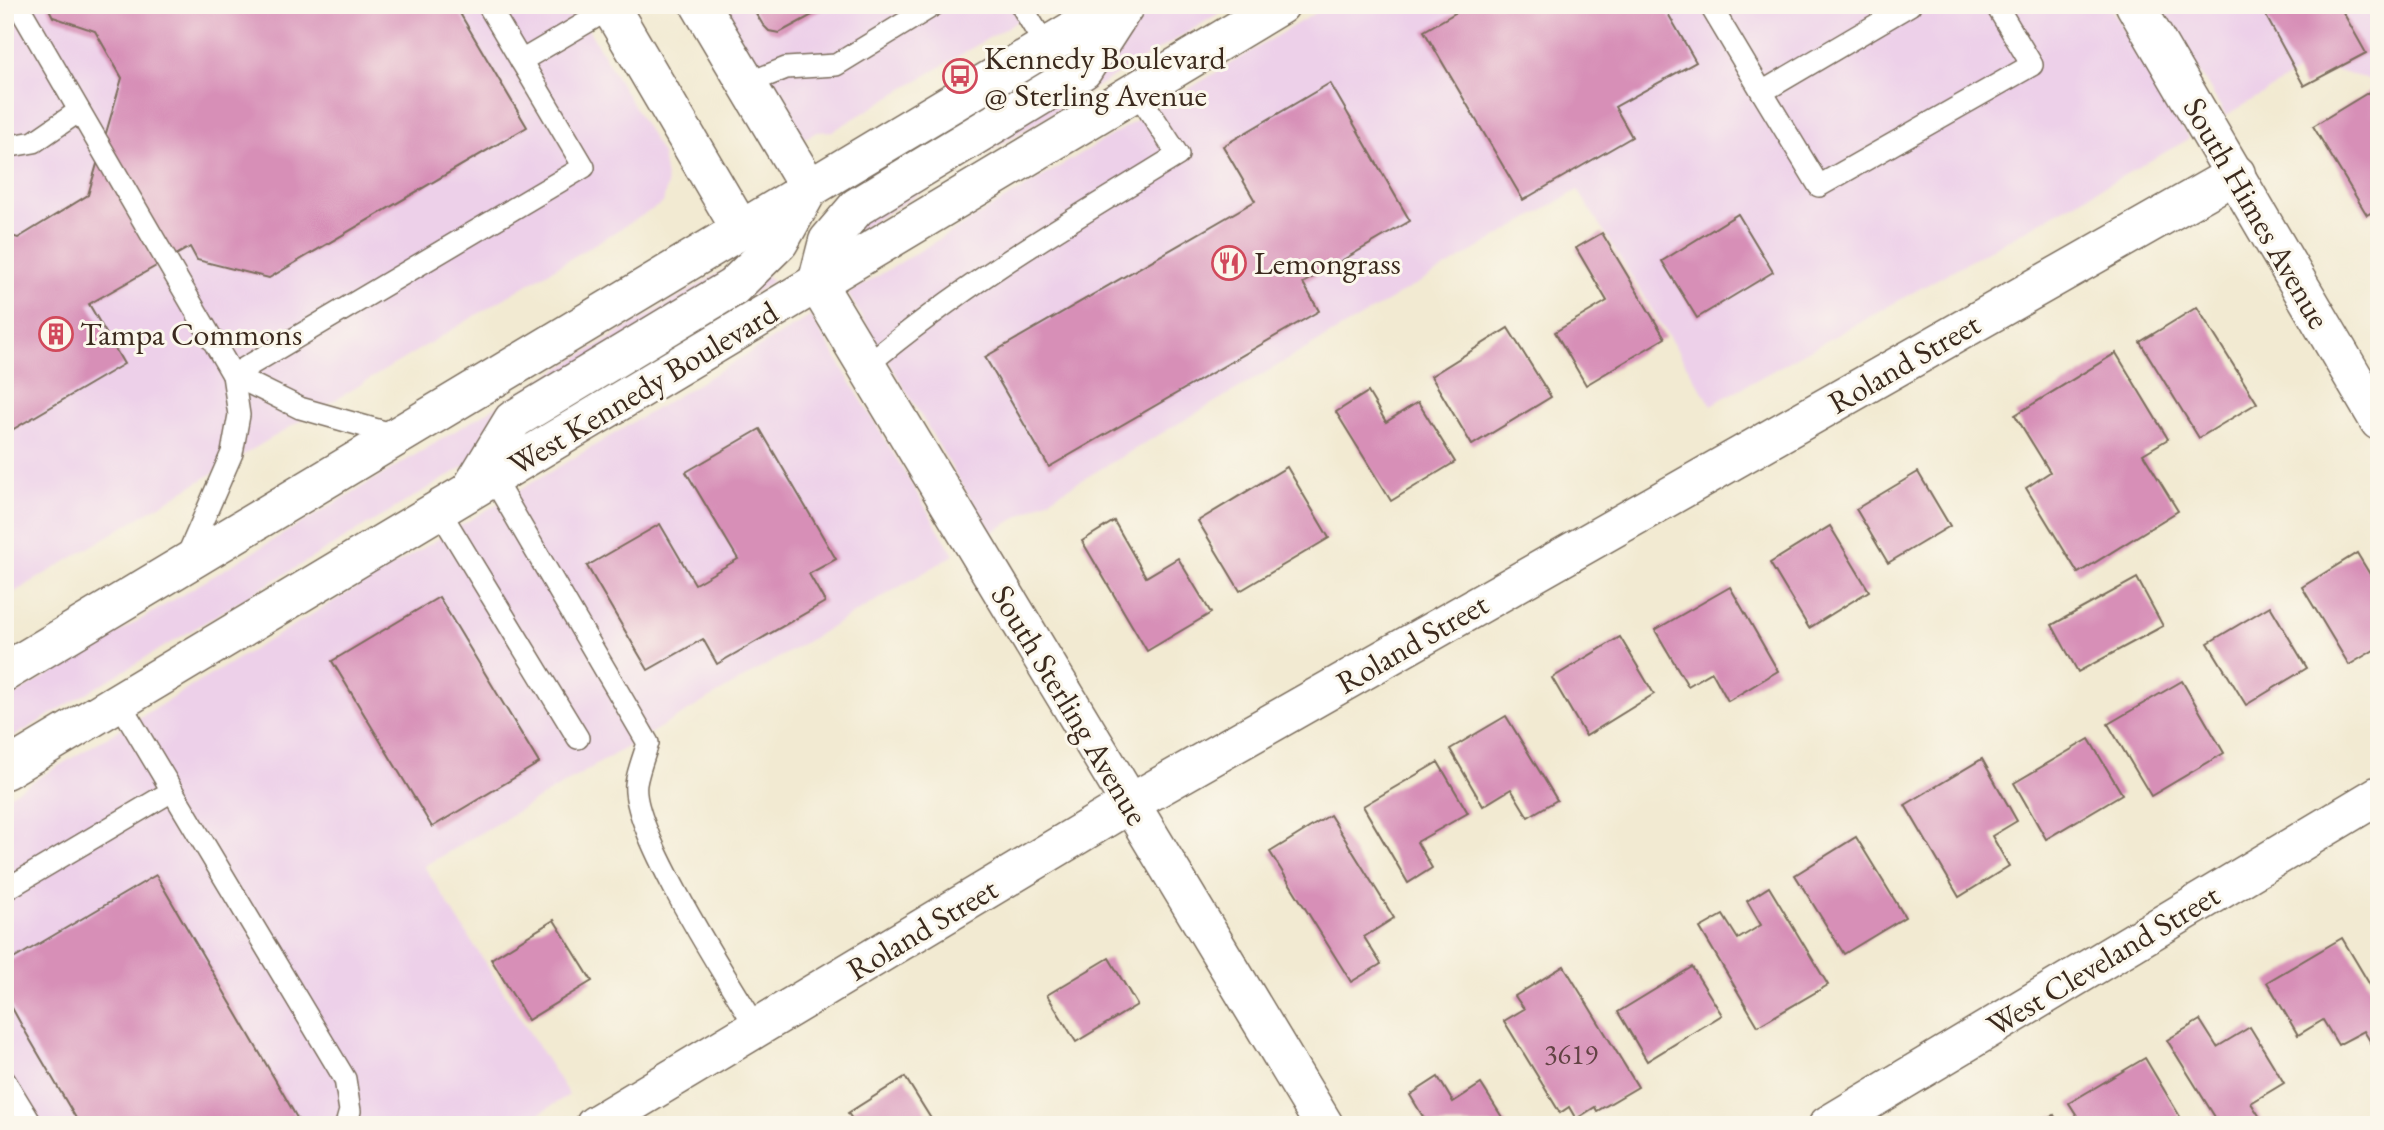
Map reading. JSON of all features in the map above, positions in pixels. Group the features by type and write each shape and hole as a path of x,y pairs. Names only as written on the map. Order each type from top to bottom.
{"street":[{"path":"699,5 809,188"},
{"path":"5,673 1115,5"},
{"path":"817,284 828,241 857,207 1083,70 1125,5"},
{"name":"West Kennedy Boulevard","path":"5,770 1280,5"},
{"name":"South Himes Avenue","path":"2134,5 2236,174 2379,421"},
{"path":"611,6 741,230"},
{"name":"Roland Street","path":"595,1125 1129,804 2236,174"},
{"path":"467,494 513,420 733,287 779,242 809,188"},
{"name":"South Sterling Avenue","path":"817,284 1324,1125"},
{"name":"West Cleveland Street","path":"1828,1125 2379,795"}],"lane":[{"path":"18,5 233,375 239,415 232,453 183,566"},
{"path":"233,375 584,167 488,5"},
{"path":"746,84 786,68 836,65 934,5"},
{"path":"1021,5 1046,47"},
{"path":"1710,5 1819,186 2032,65 1996,5"},
{"path":"1762,92 1910,5"},
{"path":"521,61 611,6"},
{"path":"866,366 926,316 1027,247 1178,155 1137,92"},
{"path":"5,147 34,142 79,111"},
{"path":"233,375 300,408 399,436"},
{"path":"467,494 578,738"},
{"path":"467,494 648,743 635,786 641,815 678,897 757,1028"},
{"path":"119,702 345,1079 349,1111 346,1125"},
{"path":"5,890 173,791"},
{"path":"5,1080 32,1125"}],"shaded area":[{"path":"5,5 574,5 662,154 667,185 663,203 5,598"},
{"path":"719,5 1044,5 833,131 817,132 805,138 796,132"},
{"path":"1162,5 1233,5 835,244 832,203"},
{"path":"1328,5 2109,5 2189,139 1711,405 1578,190 991,533 848,294"},
{"path":"2160,5 2379,5 2379,82 2311,64 2226,116"},
{"path":"742,259 774,281 5,742 5,701"},
{"path":"811,316 954,555 424,866 569,1095 521,1125 5,1125 5,798"}],"building":[{"path":"47,5 455,5 527,127 269,278 197,260 190,247 89,304 124,364 5,434 5,234 18,238 88,195 122,78 95,31 53,17"},
{"path":"751,5 827,7 779,33 769,31 763,25"},
{"path":"1469,5 1663,5 1696,62 1615,107 1632,137 1523,200 1424,31"},
{"path":"2260,5 2339,5 2366,53 2304,86"},
{"path":"1330,83 1410,221 1303,283 1319,311 1049,467 985,357 1255,201 1223,146"},
{"path":"2379,86 2379,208 2367,215 2313,126"},
{"path":"1738,214 1773,272 1697,318 1662,261"},
{"path":"1602,233 1665,338 1586,385 1555,332 1607,301 1576,248"},
{"path":"2197,307 2257,403 2199,438 2140,342"},
{"path":"1508,328 1551,397 1472,445 1431,376"},
{"path":"2116,353 2168,439 2143,454 2178,511 2078,573 2026,488 2050,472 2015,415"},
{"path":"1368,392 1386,422 1418,402 1455,462 1391,501 1336,412"},
{"path":"760,429 836,559 809,574 825,602 717,664 703,639 648,670 587,566 660,524 695,584 738,559 686,472"},
{"path":"1287,467 1329,538 1240,591 1198,521"},
{"path":"1918,472 1950,526 1888,563 1856,509"},
{"path":"1114,521 1146,577 1178,558 1211,613 1147,651 1082,541"},
{"path":"1830,526 1869,591 1809,628 1770,563"},
{"path":"2357,553 2379,589 2379,647 2349,665 2302,587"},
{"path":"2137,578 2163,626 2078,672 2052,625"},
{"path":"1730,587 1778,671 1728,701 1712,672 1688,686 1655,630"},
{"path":"439,597 539,763 432,827 332,661"},
{"path":"2270,606 2307,668 2246,705 2208,643"},
{"path":"1620,637 1654,694 1586,736 1552,678"},
{"path":"2182,681 2224,753 2151,796 2108,724"},
{"path":"1506,716 1557,800 1528,817 1511,789 1483,806 1450,749"},
{"path":"2089,739 2122,794 2046,839 2014,783"},
{"path":"1982,759 2017,821 1992,836 2009,866 1959,897 1905,805"},
{"path":"1438,762 1468,813 1417,842 1432,868 1408,883 1363,806"},
{"path":"1330,815 1394,918 1364,937 1381,964 1351,982 1270,852"},
{"path":"1856,837 1905,917 1844,954 1795,875"},
{"path":"156,875 301,1125 80,1125 22,1026 5,995 5,964"},
{"path":"1769,887 1828,985 1758,1026 1700,928 1723,915 1738,939 1761,925 1747,901"},
{"path":"554,920 592,981 528,1020 491,959"},
{"path":"2342,938 2379,1000 2379,1056 2364,1031 2338,1045 2323,1020 2298,1035 2267,982"},
{"path":"1109,958 1137,1005 1076,1042 1047,995"},
{"path":"1564,966 1638,1087 1597,1111 1595,1107 1576,1119 1569,1107 1560,1113 1504,1021 1524,1009 1515,996"},
{"path":"1692,967 1722,1015 1647,1061 1618,1012"},
{"path":"2200,1020 2217,1047 2250,1027 2284,1083 2251,1103 2265,1125 2220,1125 2167,1040"},
{"path":"2145,1058 2185,1125 2083,1125 2069,1103"},
{"path":"905,1077 935,1125 856,1125 848,1113"},
{"path":"1438,1077 1453,1102 1481,1084 1507,1125 1428,1125 1410,1095"},
{"path":"2054,1115 2059,1125 2038,1125"}],"place":[{"name":"Kennedy Boulevard @ Sterling Avenue","path":"960,76"},
{"name":"Lemongrass","path":"1229,263"},
{"name":"Tampa Commons","path":"56,334"}]}
